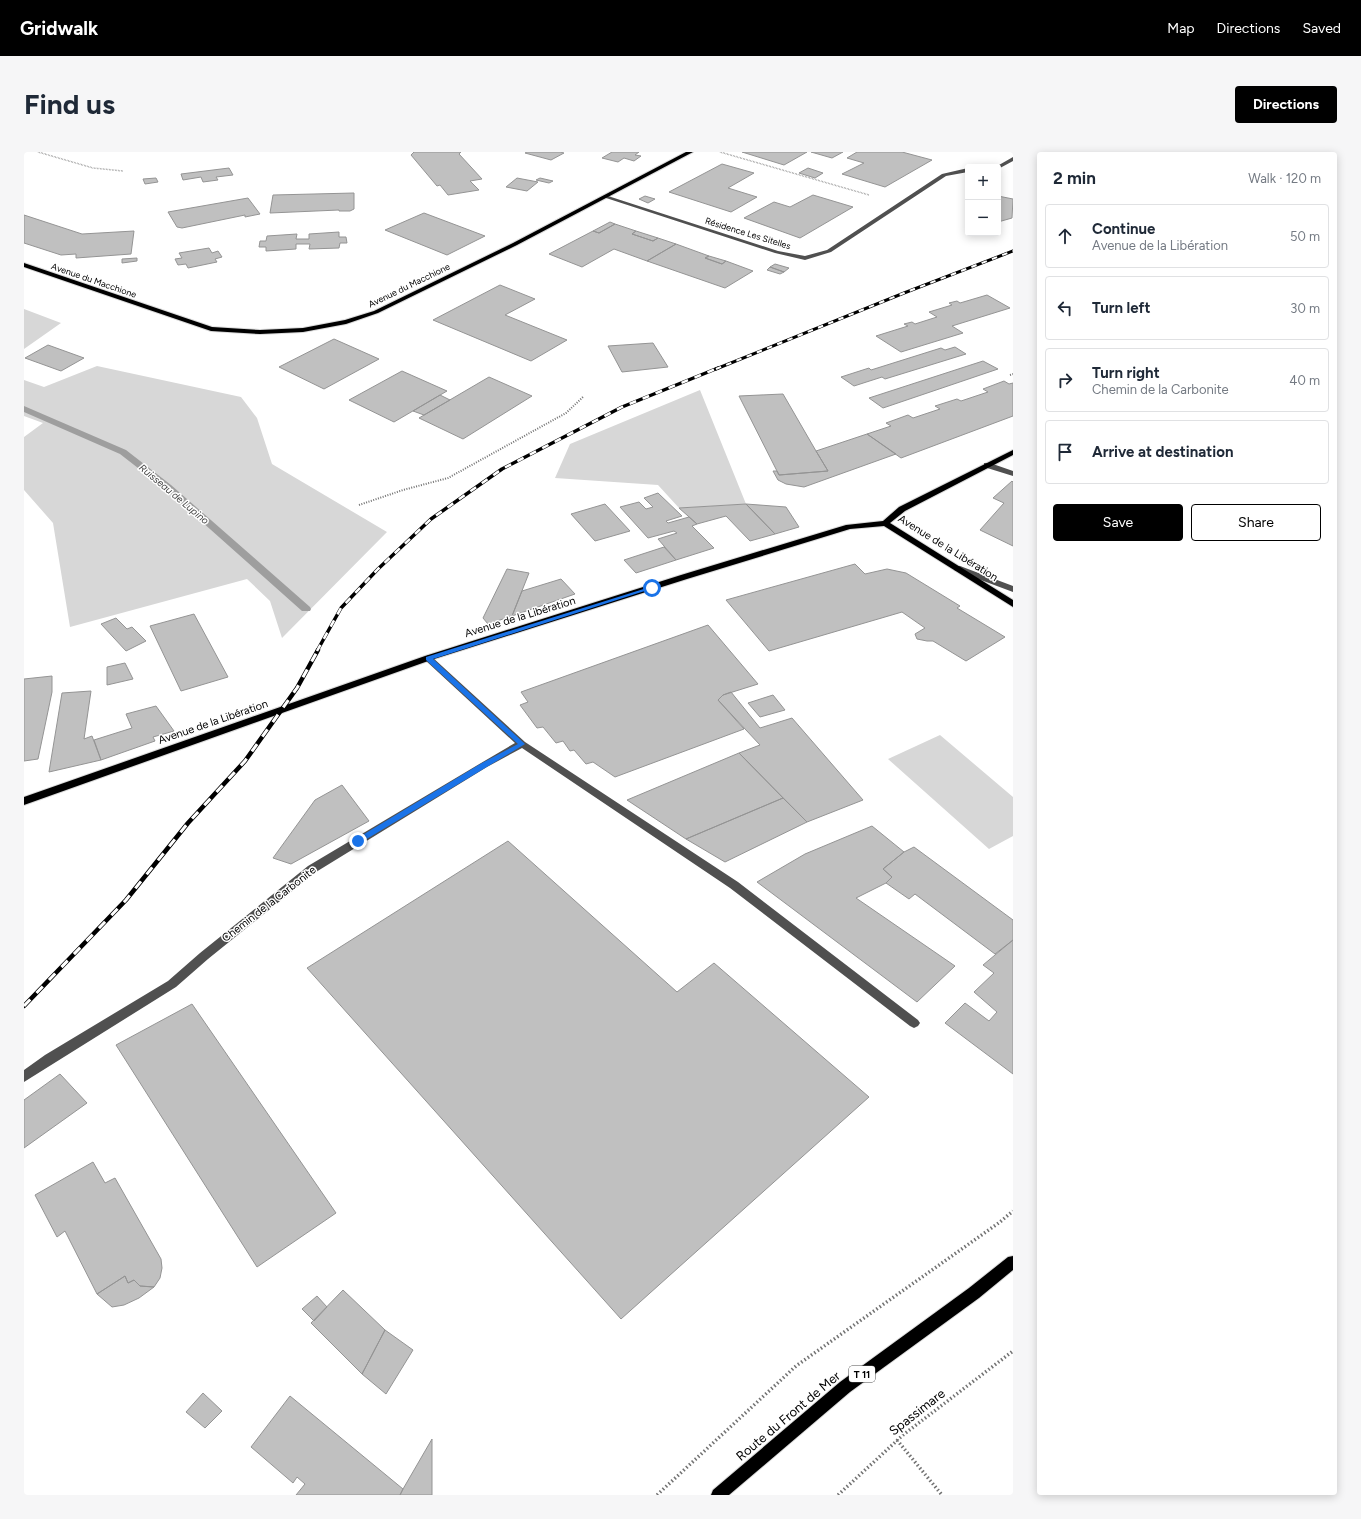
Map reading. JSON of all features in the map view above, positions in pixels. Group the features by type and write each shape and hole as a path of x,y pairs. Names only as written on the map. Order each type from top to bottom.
{"main road":[{"name":"Avenue du Macchione","path":"24,265 211,329 260,332 303,330 346,322 376,312 606,197 690,152"},
{"path":"885,523 902,509 1013,452"},
{"name":"Avenue de la Libération","path":"24,801 428,658 582,611 684,577 849,527 885,523 1013,604"},
{"name":"Route du Front de Mer","path":"718,1495 845,1387 974,1293 1013,1262"}],"street":[{"path":"1001,165 1013,159"},
{"name":"Résidence Les Sitelles","path":"606,197 776,252 805,258 829,251 944,175 965,171"},
{"path":"987,465 1013,474"},
{"path":"953,566 1013,588"},
{"path":"428,658 522,744 734,885 914,1023"},
{"name":"Chemin de la Carbonite","path":"24,1076 49,1059 172,984 204,956 312,869 484,765 522,744"}],"path":[{"path":"38,152 93,168 123,172"},
{"path":"720,152 900,204"},
{"path":"359,505 403,490 448,478 566,413 584,397"},
{"path":"657,1495 796,1366 1000,1222 1013,1211"},
{"name":"Spassimare","path":"838,1495 897,1440 1013,1351"},
{"path":"897,1440 942,1495"}],"shaded area":[{"path":"24,309 61,323 24,349"},
{"path":"97,366 241,397 257,418 272,464 387,532 282,638 270,601 247,579 70,627 53,523 24,490 24,437 43,423 24,416 24,380 44,387"},
{"path":"700,390 746,504 679,508 658,485 555,478 570,444"},
{"path":"940,735 1013,797 1013,836 989,849 888,759"}],"building":[{"path":"414,152 461,152 459,154 482,179 470,181 479,190 448,195 440,185 437,186 411,155"},
{"path":"612,152 639,152 635,155 641,156 634,161 624,158 618,162 602,158"},
{"path":"742,152 807,152 784,165"},
{"path":"811,152 843,152 832,158"},
{"path":"857,152 902,152 932,160 885,187 842,174 864,163 847,158"},
{"path":"525,153 564,153 551,160"},
{"path":"722,164 754,173 728,188 757,197 731,212 669,192"},
{"path":"229,168 233,175 216,177 218,180 203,182 201,177 183,180 181,174"},
{"path":"808,168 823,173 815,178 799,173"},
{"path":"156,178 158,182 145,184 143,179"},
{"path":"517,178 538,182 527,191 506,187"},
{"path":"540,178 553,181 549,183 536,180"},
{"path":"354,193 354,209 350,211 339,210 270,213 273,195"},
{"path":"813,195 853,207 800,238 744,218 774,202 790,207"},
{"path":"645,196 655,199 648,203 639,199"},
{"path":"1001,197 1013,199 1012,218 1001,221"},
{"path":"248,198 260,214 245,217 245,215 182,228 177,227 168,212"},
{"path":"424,213 485,236 447,255 385,230"},
{"path":"24,215 82,234 134,231 131,254 76,258 76,254 61,255 24,243"},
{"path":"610,222 615,224 599,233 593,231"},
{"path":"615,224 636,231 632,234 653,241 658,238 676,244 647,261 614,249 582,267 549,254 593,231 599,233"},
{"path":"636,231 658,238 653,241 632,234"},
{"path":"339,232 339,237 346,237 347,243 340,243 339,248 309,249 310,244 296,244 296,249 266,251 266,247 259,247 260,241 266,241 267,236 297,234 296,239 309,239 309,234"},
{"path":"676,244 709,256 705,258 722,264 726,261 753,271 725,288 647,261"},
{"path":"209,248 212,253 218,251 222,257 215,259 217,262 188,268 186,264 178,265 175,259 182,258 179,253"},
{"path":"709,256 726,261 722,264 705,258"},
{"path":"137,258 137,261 122,263 122,259"},
{"path":"775,264 789,268 784,272 770,267"},
{"path":"770,267 784,272 780,274 767,270"},
{"path":"500,285 535,299 505,315 567,340 531,361 433,320"},
{"path":"987,295 1010,308 952,326 963,333 901,352 876,336 908,326 904,324 912,322 915,324 937,317 929,312 952,305 949,303 957,301 960,303"},
{"path":"334,339 379,359 324,389 279,367"},
{"path":"653,343 668,367 622,372 608,346"},
{"path":"48,345 84,358 61,371 25,358"},
{"path":"955,347 966,354 885,379 882,377 854,386 841,377 869,368 871,370 941,348 945,350"},
{"path":"983,361 998,369 883,408 869,398"},
{"path":"402,371 447,391 394,422 349,400"},
{"path":"489,377 532,396 463,439 419,418"},
{"path":"1004,381 1009,384 1013,383 1013,416 901,458 867,434 891,426 886,423 908,415 913,418 940,409 935,406 957,399 961,401 988,392 983,389"},
{"path":"783,394 828,471 779,475 739,396"},
{"path":"440,395 450,400 424,415 413,411"},
{"path":"867,434 896,454 804,487 786,484 778,480 773,471 777,471 779,475 828,471 816,451"},
{"path":"1012,481 1013,546 980,530 1004,503 993,498"},
{"path":"658,493 682,516 666,521 668,523 689,517 697,524 692,526 714,548 676,560 658,539 677,533 674,531 648,538 620,507 639,502 646,509 653,507 644,498"},
{"path":"605,504 630,531 595,541 571,514"},
{"path":"746,504 786,507 799,527 775,534"},
{"path":"746,504 775,534 750,541 726,516 697,524 679,508"},
{"path":"664,547 676,560 636,573 624,560"},
{"path":"855,564 865,574 887,569 906,573 960,606 957,608 1005,637 966,661 933,641 917,639 915,634 925,628 902,612 769,651 726,600"},
{"path":"507,569 529,573 512,616 488,624 483,618"},
{"path":"561,579 575,594 512,616 522,591"},
{"path":"194,614 228,677 181,691 150,626"},
{"path":"116,618 127,629 132,627 146,641 126,651 101,624"},
{"path":"708,625 758,684 723,695 718,700 744,729 615,777 593,762 586,764 574,750 570,751 563,741 556,743 543,727 537,728 520,705 528,702 521,692"},
{"path":"125,663 133,679 107,685 107,667"},
{"path":"52,676 52,692 38,759 24,761 24,679"},
{"path":"91,691 84,739 92,736 101,760 49,772 62,693"},
{"path":"731,692 760,728 792,718 863,800 807,822 739,753 760,745 718,700 723,695"},
{"path":"773,695 785,710 760,717 748,703"},
{"path":"156,706 174,731 153,737 155,741 101,760 94,740 132,728 126,714"},
{"path":"739,753 783,798 686,839 627,800"},
{"path":"342,785 369,821 291,864 273,858 315,800"},
{"path":"783,798 807,822 725,862 686,839"},
{"path":"872,826 904,852 883,869 892,877 886,883 856,898 955,966 917,1002 757,882 805,854"},
{"path":"508,841 677,992 714,963 869,1097 621,1319 307,968"},
{"path":"914,847 1013,920 1013,940 995,954 915,894 909,899 886,883 892,877 883,869 904,852"},
{"path":"1013,940 1013,1074 945,1023 965,1003 989,1021 997,1012 974,992 994,973 983,965"},
{"path":"192,1004 336,1213 257,1267 116,1045"},
{"path":"60,1074 87,1103 24,1148 24,1100"},
{"path":"93,1162 105,1183 115,1178 161,1259 162,1268 160,1278 154,1287 140,1286 134,1280 128,1283 125,1276 97,1294 65,1231 57,1237 35,1195"},
{"path":"125,1276 128,1283 134,1280 140,1286 154,1287 139,1298 124,1305 112,1307 97,1294"},
{"path":"343,1290 385,1330 362,1374 311,1323"},
{"path":"317,1296 327,1307 314,1321 302,1309"},
{"path":"385,1330 413,1350 386,1394 362,1374"},
{"path":"203,1393 222,1411 205,1428 186,1412"},
{"path":"290,1396 403,1489 400,1495 296,1495 305,1484 297,1477 293,1483 251,1447"},
{"path":"432,1439 432,1495 400,1495 403,1489"}],"waterway":[{"name":"Ruisseau de Lupino","path":"24,409 123,452 168,487 306,609"}],"railway":[{"path":"716,369 904,293 1013,251"},
{"path":"317,651 341,608 378,569 431,519 502,469 622,407 718,368"},
{"path":"24,1006 126,900 188,823 245,761 297,688 318,650"}],"route":[{"path":"358,841 484,765 522,744 428,658 652,588"}]}
